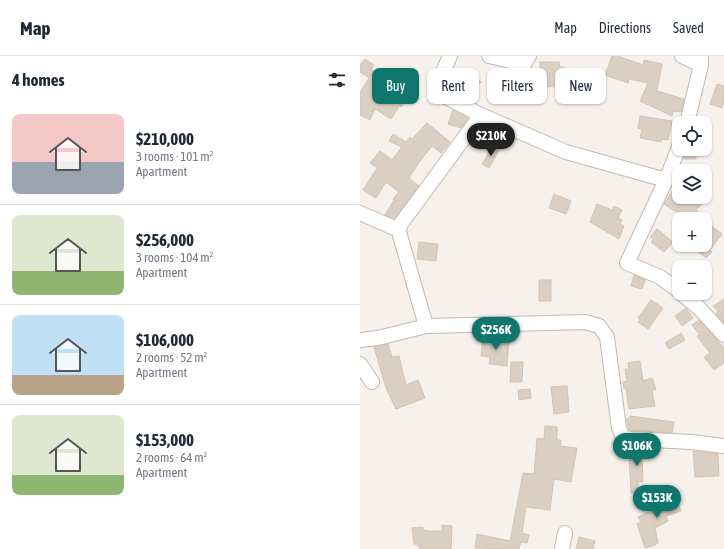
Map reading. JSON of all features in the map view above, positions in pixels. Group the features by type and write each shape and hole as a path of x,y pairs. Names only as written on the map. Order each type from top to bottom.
{"street":[{"path":"450,56 439,82 439,89 442,96 481,115 566,152 666,180"},
{"path":"489,56 524,64 529,56"},
{"path":"682,56 701,60 689,116"},
{"path":"426,326 410,275 399,230 402,219 481,115"},
{"path":"672,286 660,277 627,263 666,180 675,156"},
{"path":"360,213 399,230"},
{"path":"690,300 698,306 724,335"},
{"path":"360,340 378,338 426,326 585,322 599,326 607,337 619,428 623,437 631,439 692,442 724,446"},
{"path":"360,364 372,382"},
{"path":"562,549 565,534"}],"building":[{"path":"612,56 618,56 643,65 644,60 662,64 657,91 684,99 681,112 673,111 672,116 640,101 648,83 629,79 628,83 606,75"},
{"path":"365,59 374,65 371,70 372,104 404,104 401,107 400,105 391,119 375,109 370,120 360,115 360,92 369,78 360,72 360,65"},
{"path":"540,62 559,62 560,67 564,67 555,68 555,87 547,87 547,68 540,68"},
{"path":"717,84 724,86 724,101 722,108 710,104"},
{"path":"453,110 468,118 461,128 448,124"},
{"path":"640,116 672,121 668,140 662,139 661,142 640,138 642,129 638,128"},
{"path":"427,123 450,142 441,153 432,146 420,161 409,178 419,186 394,219 385,215 394,200 393,199 399,192 386,182 376,198 363,190 377,168 370,163 380,151 392,160 402,147 389,141 393,134 406,142 410,137 412,139"},
{"path":"493,146 500,149 489,168 482,164"},
{"path":"685,156 696,156 696,159 684,159"},
{"path":"672,192 672,204 702,204 696,210 699,212 676,212 664,204"},
{"path":"554,194 571,201 566,214 549,208"},
{"path":"597,204 612,210 614,206 622,210 618,218 622,220 620,224 624,226 619,239 590,222"},
{"path":"712,226 722,234 712,247"},
{"path":"657,229 672,241 672,243 664,252 651,242 654,239 650,237"},
{"path":"419,242 438,244 436,261 417,259"},
{"path":"698,252 712,252 706,258"},
{"path":"634,275 645,280 642,289 631,286"},
{"path":"539,280 551,280 551,301 539,301"},
{"path":"724,299 724,323 716,314 718,311 713,306"},
{"path":"651,300 663,308 648,329 638,322 640,320 638,318"},
{"path":"686,308 693,318 682,326 675,316"},
{"path":"699,320 724,348 724,363 714,370 704,357 710,353 697,336 700,335 692,325"},
{"path":"681,333 685,340 669,349 665,343"},
{"path":"483,337 509,340 507,366 489,364 490,357 481,356"},
{"path":"388,344 392,357 399,356 406,385 418,380 425,398 396,409 386,388 374,347"},
{"path":"640,361 643,381 652,378 656,389 652,391 655,406 629,409 626,388 624,389 623,382 627,381 625,369 629,369 628,363"},
{"path":"511,362 523,362 522,382 510,382"},
{"path":"567,386 569,412 554,414 551,387"},
{"path":"530,389 531,398 519,400 518,390"},
{"path":"630,416 674,422 672,433 629,430 626,419 630,419"},
{"path":"545,426 557,427 557,440 561,440 560,446 577,448 571,482 554,479 550,510 526,507 522,533 529,535 527,543 521,542 519,549 475,548 477,534 510,541 523,473 534,474 537,438 544,439"},
{"path":"631,448 651,448 650,456 642,455 643,482 638,482 638,492 631,493 629,458"},
{"path":"693,451 718,454 719,476 695,477"},
{"path":"674,492 681,511 666,516 668,521 655,528 658,543 645,548 637,524 641,522 638,517 662,505 660,498"},
{"path":"442,525 452,526 451,549 421,549 419,548 418,544 414,544 412,528 423,527 423,530 442,531"},
{"path":"579,537 595,541 593,549 576,549"}]}
